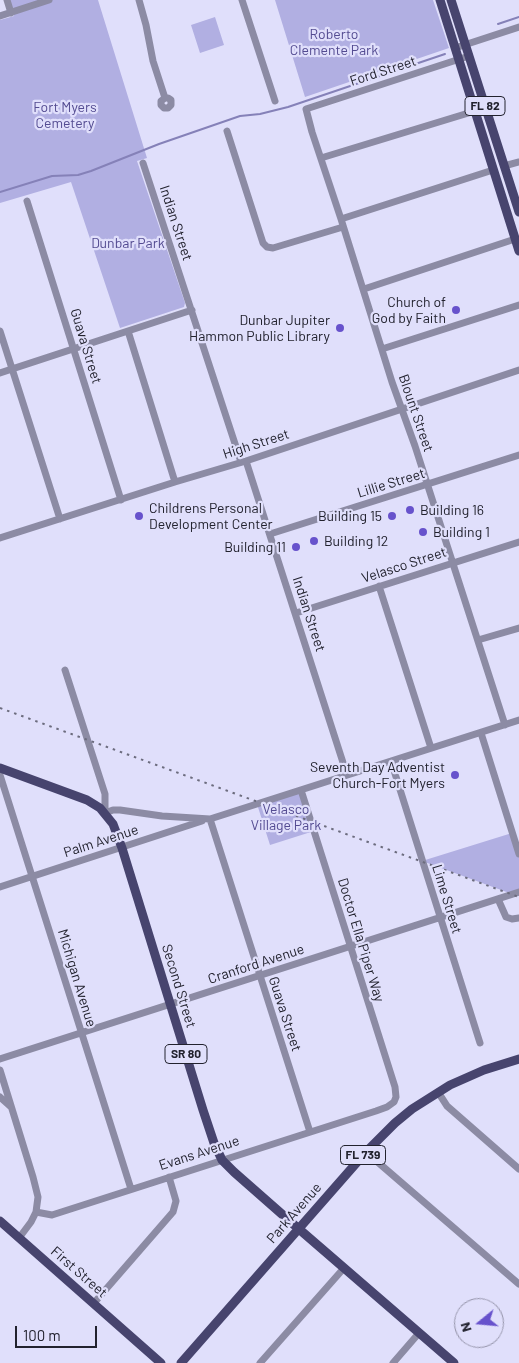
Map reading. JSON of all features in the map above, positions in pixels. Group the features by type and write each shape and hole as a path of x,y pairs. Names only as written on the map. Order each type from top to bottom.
{"main road":[{"name":"FL 82","path":"440,0 519,251"},
{"name":"FL 82","path":"451,0 519,212"},
{"path":"490,159 497,165 504,166"},
{"name":"SR 80","path":"0,768 88,800 105,814"},
{"name":"Second Street","path":"105,814 116,832 122,848 211,1133 222,1160 454,1363"},
{"name":"FL 739","path":"438,1092 463,1078 519,1059"},
{"name":"Park Avenue","path":"181,1363 366,1152 395,1123 438,1092"},
{"name":"First Street","path":"0,1221 161,1363"}],"street":[{"path":"7,0 11,13"},
{"path":"0,16 49,0"},
{"path":"139,0 153,61 164,98"},
{"path":"242,0 275,101"},
{"path":"455,48 519,27"},
{"name":"Ford Street","path":"306,109 469,56"},
{"name":"Blount Street","path":"306,109 505,725"},
{"path":"321,158 475,111"},
{"path":"228,132 263,243 267,247 273,248 343,227"},
{"path":"504,166 519,162"},
{"name":"Indian Street","path":"143,163 243,461 270,534 348,775"},
{"path":"341,218 493,170"},
{"name":"Guava Street","path":"27,201 121,500"},
{"path":"364,289 517,240"},
{"path":"382,349 519,305"},
{"path":"0,374 192,310"},
{"path":"0,331 60,519"},
{"path":"128,331 175,482"},
{"name":"High Street","path":"0,538 243,461 519,370"},
{"name":"Lillie Street","path":"270,534 519,455"},
{"name":"Velasco Street","path":"296,613 519,542"},
{"path":"379,586 431,748"},
{"path":"478,640 519,628"},
{"name":"Second Street","path":"65,670 105,794 105,814"},
{"name":"Palm Avenue","path":"0,887 519,720"},
{"path":"481,733 519,854"},
{"name":"Lime Street","path":"391,761 480,1044"},
{"name":"Michigan Avenue","path":"0,775 131,1189"},
{"name":"Doctor Ella Piper Way","path":"301,790 395,1087 396,1097"},
{"path":"105,814 113,810 120,810 162,816 210,819"},
{"name":"Guava Street","path":"210,819 310,1132"},
{"name":"Cranford Avenue","path":"0,1059 519,892"},
{"path":"498,899 506,917 512,919 519,918"},
{"path":"0,1070 38,1197 36,1212 32,1222 19,1238"},
{"path":"438,1092 447,1106 519,1168"},
{"path":"0,1097 11,1107"},
{"name":"Evans Avenue","path":"36,1212 52,1215 387,1107 394,1102 396,1097"},
{"path":"366,1152 519,1284"},
{"path":"94,1303 173,1212 176,1201 169,1177"},
{"path":"260,1363 344,1268"},
{"path":"393,1363 420,1333"}],"green space":[{"name":"Fort Myers Cemetery","path":"9,0 98,0 147,158 137,161 185,303 184,307 120,328 71,182 0,203 0,20 14,16"},
{"name":"Roberto Clemente Park","path":"275,0 433,0 449,48 305,97"},
{"path":"215,17 224,45 200,53 191,25"},
{"name":"Velasco Village Park","path":"301,790 314,831 270,845 257,804"},
{"path":"512,833 519,854 519,892 512,894 422,861"}],"waterway":[{"path":"498,24 519,17"},
{"path":"0,192 52,176 78,175 91,171 159,144 240,116 260,114 288,107 445,54"}],"railway":[{"path":"0,708 519,897"}],"place":[{"name":"Church of God by Faith","path":"456,310"},
{"name":"Dunbar Jupiter Hammon Public Library","path":"340,328"},
{"name":"Building 16","path":"410,510"},
{"name":"Childrens Personal Development Center","path":"139,516"},
{"name":"Building 15","path":"392,516"},
{"name":"Building 1","path":"423,532"},
{"name":"Building 12","path":"314,541"},
{"name":"Building 11","path":"296,547"},
{"name":"Seventh Day Adventist Church-Fort Myers","path":"455,775"}],"park label":[{"name":"Dunbar Park","path":"128,243"}]}
